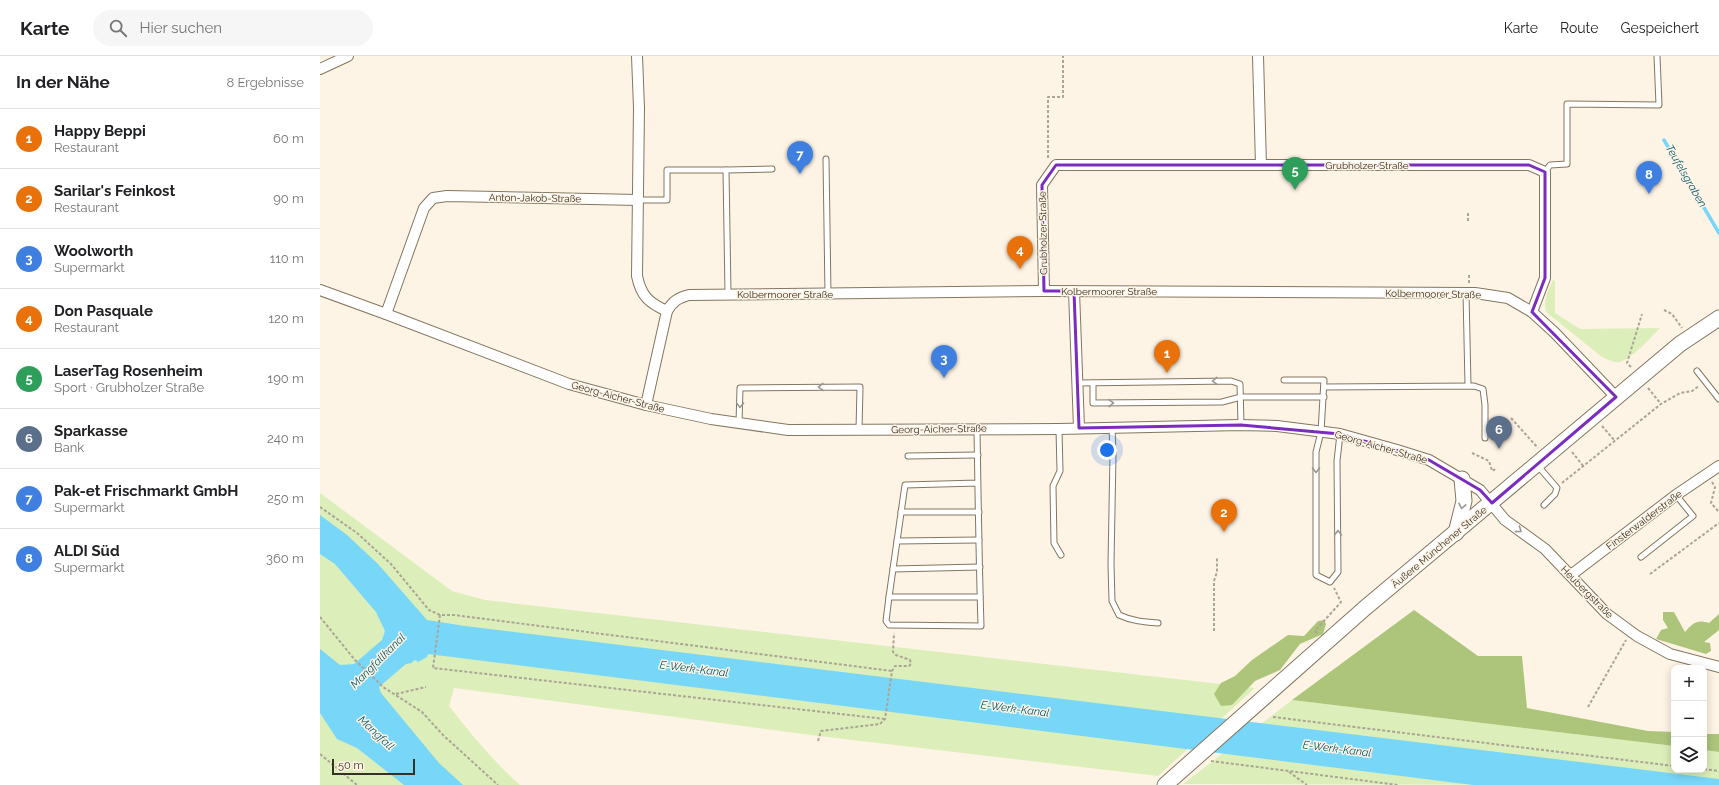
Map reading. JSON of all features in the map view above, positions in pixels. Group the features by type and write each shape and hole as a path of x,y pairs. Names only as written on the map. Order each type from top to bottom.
{"main road":[{"name":"Äußere Münchener Straße","path":"1165,785 1256,706 1326,642 1492,503 1563,441 1689,337 1719,318"},
{"path":"1456,533 1464,501 1462,479"}],"street":[{"path":"320,69 348,56"},
{"path":"637,56 639,108 637,276 640,288 646,298 655,305 667,311 646,406"},
{"path":"1258,56 1261,165"},
{"name":"Grubholzer Straße","path":"1044,291 1042,185 1056,165 1529,165 1545,172"},
{"path":"1532,312 1545,278 1545,172"},
{"name":"Anton-Jakob-Straße","path":"386,314 424,208 433,198 447,196 638,200"},
{"name":"Georg-Aicher-Straße","path":"320,290 569,384 646,406 739,423 788,430 1059,429 1241,425 1277,426 1340,434 1429,460 1480,490 1492,503"},
{"name":"Kolbermoorer Straße","path":"667,311 677,298 689,295 728,294 1044,291 1466,293 1508,298 1532,312 1555,333 1616,397"},
{"path":"1074,291 1079,428"},
{"name":"Finsterwalderstraße","path":"1571,575 1676,495 1719,466"},
{"name":"Heubergstraße","path":"1492,503 1505,520 1545,550 1571,575 1607,614 1631,632 1670,654 1719,667"}],"lane":[{"path":"1545,172 1550,165 1567,164 1567,104 1659,105 1657,56"},
{"path":"826,159 828,294"},
{"path":"638,200 667,200 667,170 772,169"},
{"path":"726,170 728,294"},
{"path":"1466,293 1468,385"},
{"path":"1697,371 1719,399"},
{"path":"1284,380 1324,380 1321,432 1316,452 1316,575 1330,582 1338,572 1337,461 1340,434"},
{"path":"1077,383 1231,381 1240,384 1241,425"},
{"path":"1093,383 1093,403 1222,402 1241,397 1324,397"},
{"path":"1324,387 1468,385 1483,389 1485,405 1485,438"},
{"path":"739,423 740,388 860,386 859,430"},
{"path":"1112,428 1112,601 1119,615 1144,622 1158,623"},
{"path":"977,429 981,626 888,625 886,622 889,597 905,485 978,483"},
{"path":"1059,429 1060,471 1054,486 1054,543 1061,555"},
{"path":"908,456 978,455"},
{"path":"1541,460 1557,488 1556,494 1544,505"},
{"path":"1641,557 1693,516 1676,495"},
{"path":"901,512 979,512"},
{"path":"897,541 979,540"},
{"path":"893,569 980,567"},
{"path":"889,597 980,597"}],"path":[{"path":"1047,177 1048,97 1063,97 1063,56"},
{"path":"1468,213 1468,221"},
{"path":"1664,310 1672,314 1676,320"},
{"path":"1642,314 1627,362 1661,404"},
{"path":"1557,488 1584,468 1661,404 1680,393 1692,391 1706,382"},
{"path":"1598,412 1615,441"},
{"path":"1511,418 1541,460"},
{"path":"1563,441 1584,468"},
{"path":"1472,454 1489,461 1492,471 1497,468"},
{"path":"1708,474 1715,487 1710,503 1719,512"},
{"path":"320,507 357,533 391,564 430,610 440,615 454,615 892,671"},
{"path":"1650,574 1719,523"},
{"path":"1214,630 1214,581 1217,572 1217,557"},
{"path":"1326,642 1315,631 1341,602 1330,582"},
{"path":"440,615 433,668 886,719"},
{"path":"320,617 355,660 383,687 422,712 442,735 498,785"},
{"path":"1588,707 1631,632"},
{"path":"818,741 821,731 880,724 886,719 892,671 895,666 908,666 911,664 910,660 896,656 893,652 894,641"},
{"path":"396,694 426,687"},
{"path":"1273,716 1671,766"},
{"path":"320,754 358,785"},
{"path":"1196,759 1398,785"},
{"path":"1707,770 1719,771"},
{"path":"1288,771 1307,785"}],"highlighted area":[{"path":"1056,165 1529,165 1545,172 1545,278 1532,312 1616,397 1492,503 1480,490 1429,460 1340,434 1241,425 1079,428 1074,291 1044,291 1042,185"}],"green space":[{"path":"1553,280 1555,281 1555,313 1580,329 1660,328 1641,348 1629,357 1619,362 1608,360 1602,357 1546,312 1546,300"},
{"path":"320,493 452,591 485,600 1255,688 1158,776 819,736 454,688 449,706 483,747 520,785 320,785"},
{"path":"1414,610 1478,656 1522,656 1527,708 1648,731 1671,732 1671,746 1292,700"},
{"path":"1663,612 1674,612 1685,632 1690,626 1698,622 1701,621 1709,623 1719,614 1719,630 1704,642 1710,643 1711,651 1706,654 1656,639 1661,630 1668,628 1663,620"},
{"path":"1324,620 1326,624 1323,634 1300,644 1280,670 1255,681 1232,705 1221,706 1214,694 1221,683 1235,676 1252,660 1288,635 1304,636 1318,621"},
{"path":"1292,700 1671,746 1671,773 1707,773 1707,750 1719,752 1719,785 1183,784"},
{"path":"1707,734 1719,734 1719,752 1707,750"}],"water":[{"path":"320,515 347,535 378,564 427,620 465,626 1719,779 1719,785 1473,785 428,654 427,657 418,662 416,660 412,663 406,664 379,687 381,693 439,763 463,785 404,785 357,748 337,739 320,713 320,649 340,665 354,664 382,640 385,631 376,612 335,564 320,554"}],"waterway":[{"name":"Teufelsgraben","path":"1664,140 1719,233"}],"place":[{"name":"Pak-et Frischmarkt GmbH","path":"800,174"},
{"name":"LaserTag Rosenheim","path":"1295,190"},
{"name":"ALDI Süd","path":"1649,194"},
{"name":"Don Pasquale","path":"1020,269"},
{"name":"Happy Beppi","path":"1167,373"},
{"name":"Woolworth","path":"944,378"},
{"name":"Sparkasse","path":"1499,449"},
{"name":"Sarilar's Feinkost","path":"1224,532"}],"water label":[{"name":"Mangfallkanal","path":"378,661"},
{"name":"E-Werk-Kanal","path":"694,669"},
{"name":"E-Werk-Kanal","path":"1015,709"},
{"name":"Mangfall","path":"376,733"},
{"name":"E-Werk-Kanal","path":"1337,749"}]}
